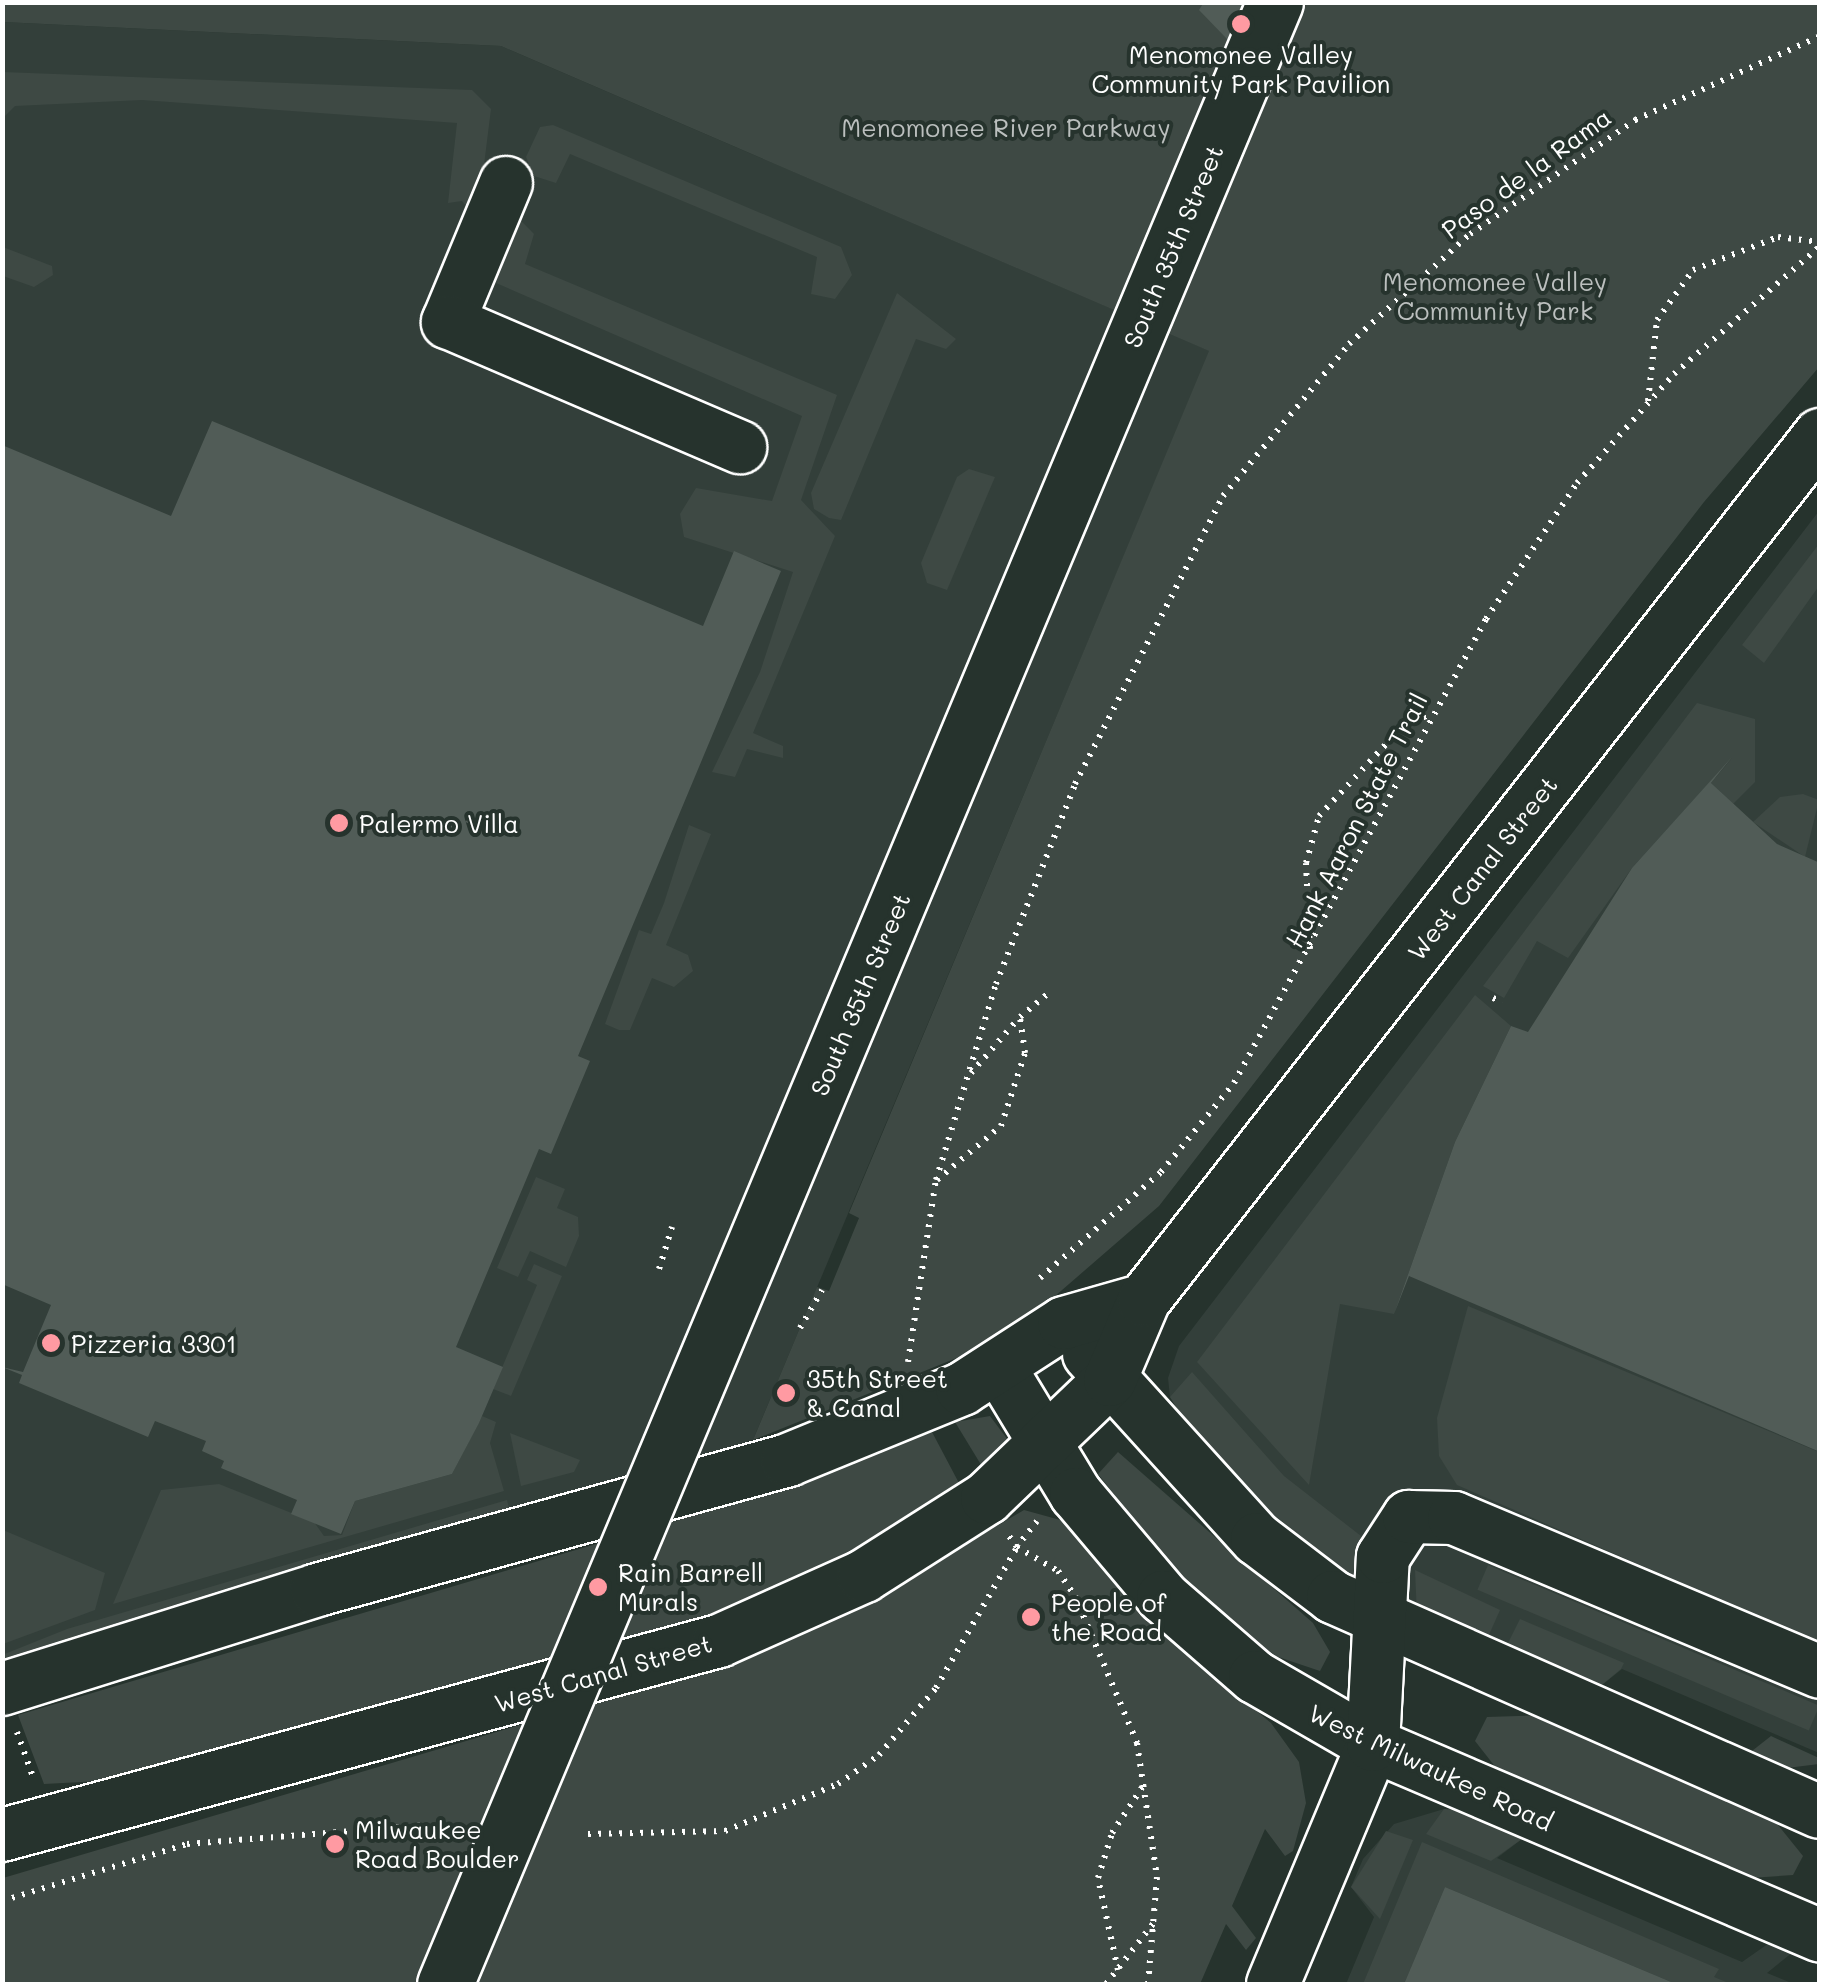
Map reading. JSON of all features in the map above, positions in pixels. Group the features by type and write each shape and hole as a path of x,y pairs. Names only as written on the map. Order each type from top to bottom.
{"main road":[{"name":"South 35th Street","path":"445,1984 1276,2"}],"street":[{"path":"506,183 448,322 740,447"},
{"name":"West Canal Street","path":"2,1835 720,1640 898,1558 1051,1443 1110,1380 1144,1300 1820,435"},
{"path":"1046,1304 1144,1300"},
{"path":"8,1704 317,1590 771,1465 999,1367 1046,1304"},
{"path":"1046,1304 1257,1540 1382,1625 1820,1812"},
{"name":"West Milwaukee Road","path":"999,1367 1051,1443 1076,1494 1210,1642 1372,1745 1820,1936"},
{"path":"1273,1984 1372,1745 1392,1536 1429,1512 1820,1672"}],"path":[{"name":"Paso de la Rama","path":"908,1362 936,1180 969,1075 1069,799 1223,496 1349,344 1470,234 1635,120 1820,36"},
{"path":"1648,402 1657,320 1693,270 1778,237 1820,244"},
{"name":"Hank Aaron State Trail","path":"1046,1304 1092,1239 1199,1127 1311,950 1433,713 1531,548 1648,402 1820,244"},
{"path":"1311,950 1306,864 1318,816 1392,735 1433,713"},
{"path":"969,1075 1020,1017 1051,991"},
{"path":"1492,998 1502,1002"},
{"path":"936,1180 1000,1126 1025,1053 1020,1017"},
{"path":"659,1269 672,1226"},
{"path":"800,1328 822,1290"},
{"path":"918,1379 908,1362 924,1353"},
{"path":"588,1834 725,1831 838,1784 918,1714 1018,1548 1044,1512"},
{"path":"1001,1523 1018,1548 1058,1571 1075,1596 1130,1718 1146,1782 1156,1918 1148,1984"},
{"path":"8,1704 36,1782"},
{"path":"1118,1970 1098,1878 1112,1833 1146,1782"},
{"path":"2,1901 187,1844 428,1825"},
{"path":"1106,1984 1156,1918"}],"shaded area":[{"path":"3,22 501,46 1210,351 753,1440 3,1666"},
{"path":"1819,511 1819,1753 1622,1669 1592,1693 1352,1577 1280,1523 1170,1397 1168,1378 1179,1346"},
{"path":"1444,1809 1526,1836 1497,1858 1742,1962 1772,1941 1793,1952 1767,1973 1794,1984 1346,1984 1374,1917 1351,1887 1363,1859 1394,1824"}],"green space":[{"name":"Menomonee Valley Community Park","path":"2,3 1819,3 1819,367 1704,502 1159,1206 1054,1297 969,1353 753,1440 817,1287 829,1291 859,1218 849,1213 1209,351 501,46 3,22"},
{"path":"3,72 472,90 491,109 482,181 534,234 525,264 837,395 801,500 835,536 753,733 783,746 783,758 747,749 735,777 712,772 760,672 793,572 684,537 680,514 696,488 772,501 802,416 496,283 504,259 462,201 448,203 457,123 142,100 15,106 3,118"},
{"path":"553,125 841,247 852,275 835,299 811,294 817,257 570,154 556,183 534,176 526,157 540,127"},
{"path":"3,247 52,266 53,275 34,287 3,276"},
{"path":"897,293 956,339 946,349 916,339 841,520 829,518 814,509 811,493"},
{"path":"969,469 995,477 947,590 927,583 921,563 957,477"},
{"path":"1819,544 1819,586 1764,663 1742,645"},
{"path":"1697,703 1755,719 1755,782 1733,804 1711,783 1732,758 1632,868 1568,958 1537,941 1504,998 1483,986"},
{"path":"1803,794 1819,800 1805,857 1753,822 1780,797"},
{"path":"689,825 711,834 666,945 688,955 693,971 674,987 652,978 630,1030 619,1030 605,1024 639,930 651,934"},
{"path":"1475,995 1511,1026 1455,1142 1394,1314 1340,1304 1309,1485 1197,1362"},
{"path":"536,1177 565,1189 557,1208 578,1217 579,1236 566,1267 530,1251 518,1277 497,1268"},
{"path":"534,1264 562,1276 511,1396 493,1389 537,1285 527,1280"},
{"path":"1468,1306 1819,1452 1819,1643 1457,1485 1439,1456 1437,1418"},
{"path":"1192,1372 1284,1476 1361,1536 1352,1577 1249,1495 1183,1419 1170,1397"},
{"path":"482,1416 496,1422 490,1443 504,1491 113,1604 161,1490 219,1484 314,1522 324,1536 342,1535 355,1501 452,1474"},
{"path":"990,1416 1011,1444 983,1468 955,1422"},
{"path":"932,1432 960,1485 859,1549 687,1624 120,1780 44,1784 18,1715 718,1508"},
{"path":"510,1433 580,1460 574,1472 521,1486"},
{"path":"1118,1452 1313,1623 1330,1652 1320,1671 1266,1653 1173,1569 1098,1474"},
{"path":"507,1500 510,1512 3,1666 2,1655 67,1629"},
{"path":"1024,1510 1064,1521 1147,1619 1271,1723 1299,1762 1306,1803 1293,1851 1285,1856 1265,1829 1232,1906 1256,1938 1246,1950 1226,1924 1200,1984 3,1984 3,1878 733,1662 855,1609"},
{"path":"3,1530 105,1573 95,1610 3,1644"},
{"path":"1488,1565 1819,1706 1809,1731 1477,1590"},
{"path":"1415,1570 1500,1610 1484,1646 1417,1616"},
{"path":"1520,1619 1624,1663 1592,1693 1502,1655"},
{"path":"1544,1715 1770,1815 1803,1856 1793,1875 1736,1879 1504,1778 1475,1741 1487,1717"},
{"path":"1771,1736 1819,1758 1819,1764 1779,1769 1743,1758"},
{"path":"1444,1809 1467,1810 1526,1836 1491,1861 1426,1834"},
{"path":"1386,1831 1413,1840 1380,1919 1351,1887"},
{"path":"1422,1842 1719,1969 1714,1977 1731,1984 1676,1984 1445,1887 1404,1984 1363,1984"}],"building":[{"name":"Menomonee Valley Community Park Pavilion","path":"1204,2 1267,2 1272,39 1227,39 1199,10"},
{"name":"Palermo Villa","path":"212,421 703,626 734,551 781,571 578,1056 590,1061 551,1154 539,1149 456,1347 503,1367 479,1423 452,1474 355,1501 341,1534 291,1514 297,1500 221,1468 224,1461 202,1451 206,1441 155,1421 148,1437 19,1383 22,1375 2,1367 23,1372 51,1305 2,1284 2,445 171,516"},
{"path":"1732,757 1711,783 1777,844 1820,863 1820,1452 1409,1276 1394,1314 1455,1142 1511,1026 1528,1032 1632,868"},
{"path":"1445,1887 1676,1984 1404,1984"}],"place":[{"name":"Menomonee Valley Community Park Pavilion","path":"1241,24"},
{"name":"Palermo Villa","path":"339,823"},
{"name":"Pizzeria 3301","path":"51,1343"},
{"name":"35th Street & Canal","path":"786,1393"},
{"name":"Rain Barrell Murals","path":"598,1587"},
{"name":"People of the Road","path":"1031,1617"},
{"name":"Milwaukee Road Boulder","path":"335,1844"}],"park label":[{"name":"Menomonee River Parkway","path":"1006,127"}]}
